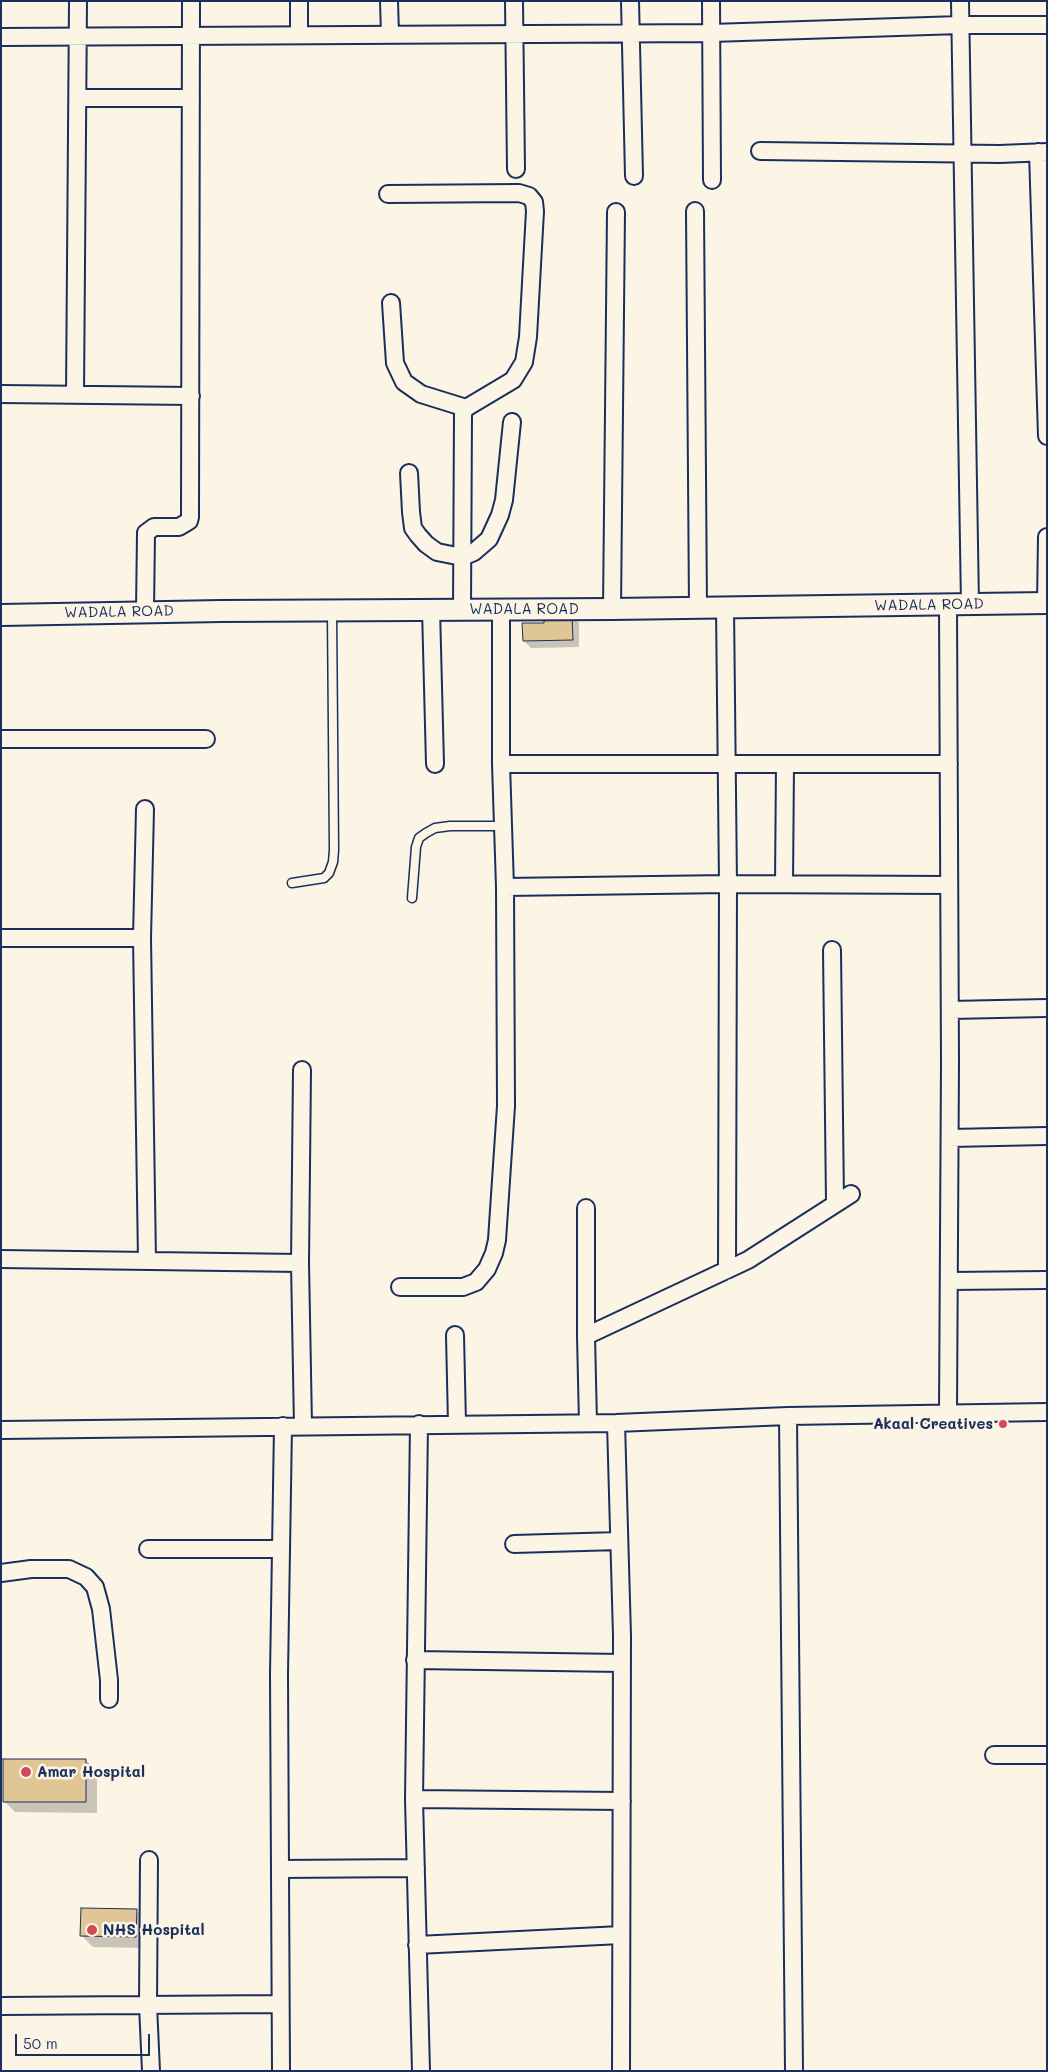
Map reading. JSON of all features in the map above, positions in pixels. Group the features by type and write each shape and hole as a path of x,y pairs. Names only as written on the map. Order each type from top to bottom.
{"street":[{"path":"75,395 78,1"},
{"path":"145,612 146,533 154,527 179,527 189,521 190,517 191,1"},
{"path":"299,1 299,36"},
{"path":"389,1 390,35"},
{"path":"514,1 516,169"},
{"path":"630,1 634,176"},
{"path":"711,1 712,180"},
{"path":"960,1 970,604"},
{"path":"1,37 711,33 960,25 1047,25"},
{"path":"78,98 191,98"},
{"path":"760,151 962,154 1042,152 1047,436"},
{"path":"388,194 518,193 529,196 534,202 529,327 524,362 513,380 466,408 462,422 462,609"},
{"path":"695,211 698,608"},
{"path":"612,609 616,212"},
{"path":"391,303 395,363 404,382 421,394 466,408"},
{"path":"1,394 191,396"},
{"path":"409,473 413,528 426,544 437,552 462,557 484,545 489,539 500,515 504,500 512,422"},
{"path":"1046,602 1047,537"},
{"name":"WADALA ROAD","path":"1,615 332,610 948,605 1046,602"},
{"path":"948,605 950,1010 948,1413"},
{"path":"725,607 728,884 727,1270"},
{"path":"431,609 434,764"},
{"path":"400,1288 463,1287 476,1282 494,1254 497,1240 506,1106 506,887 501,764 501,609"},
{"path":"1,739 206,739"},
{"path":"501,764 949,764"},
{"path":"784,884 786,764"},
{"path":"145,809 142,938 147,1260"},
{"path":"506,887 728,884 949,885"},
{"path":"1,938 142,938"},
{"path":"832,950 835,1202"},
{"path":"950,1010 1047,1008"},
{"path":"302,1070 300,1263 303,1426"},
{"path":"950,1138 1047,1136"},
{"path":"586,1336 748,1260 835,1202 851,1194"},
{"path":"586,1208 588,1423"},
{"path":"1,1260 300,1263"},
{"path":"949,1281 1047,1280"},
{"path":"455,1335 456,1424"},
{"path":"1,1430 616,1423 788,1416 1047,1412"},
{"path":"788,1416 794,2071"},
{"path":"616,1423 622,1663 621,2071"},
{"path":"419,1424 414,1799 421,2071"},
{"path":"281,2071 278,1674 283,1426"},
{"path":"514,1544 620,1541"},
{"path":"148,1549 280,1549"},
{"path":"1,1573 31,1569 69,1569 86,1577 95,1587 101,1609 109,1680 109,1699"},
{"path":"415,1660 622,1663"},
{"path":"994,1755 1047,1755"},
{"path":"414,1799 622,1801"},
{"path":"149,1860 148,2005 151,2071"},
{"path":"280,1869 416,1868"},
{"path":"417,1945 621,1935"},
{"path":"1,2006 280,2004"}],"lane":[{"path":"292,883 324,878 330,873 334,856 332,610"},
{"path":"412,898 416,847 419,838 426,832 435,828 450,826 503,826"}],"building":[{"path":"544,615 572,615 573,640 523,641 522,623 544,623"},
{"path":"3,1759 86,1759 86,1802 3,1802"},
{"path":"81,1908 137,1909 136,1937 80,1936"}],"place":[{"name":"Akaal Creatives","path":"1003,1424"},
{"name":"Amar Hospital","path":"26,1772"},
{"name":"NHS Hospital","path":"92,1930"}]}
